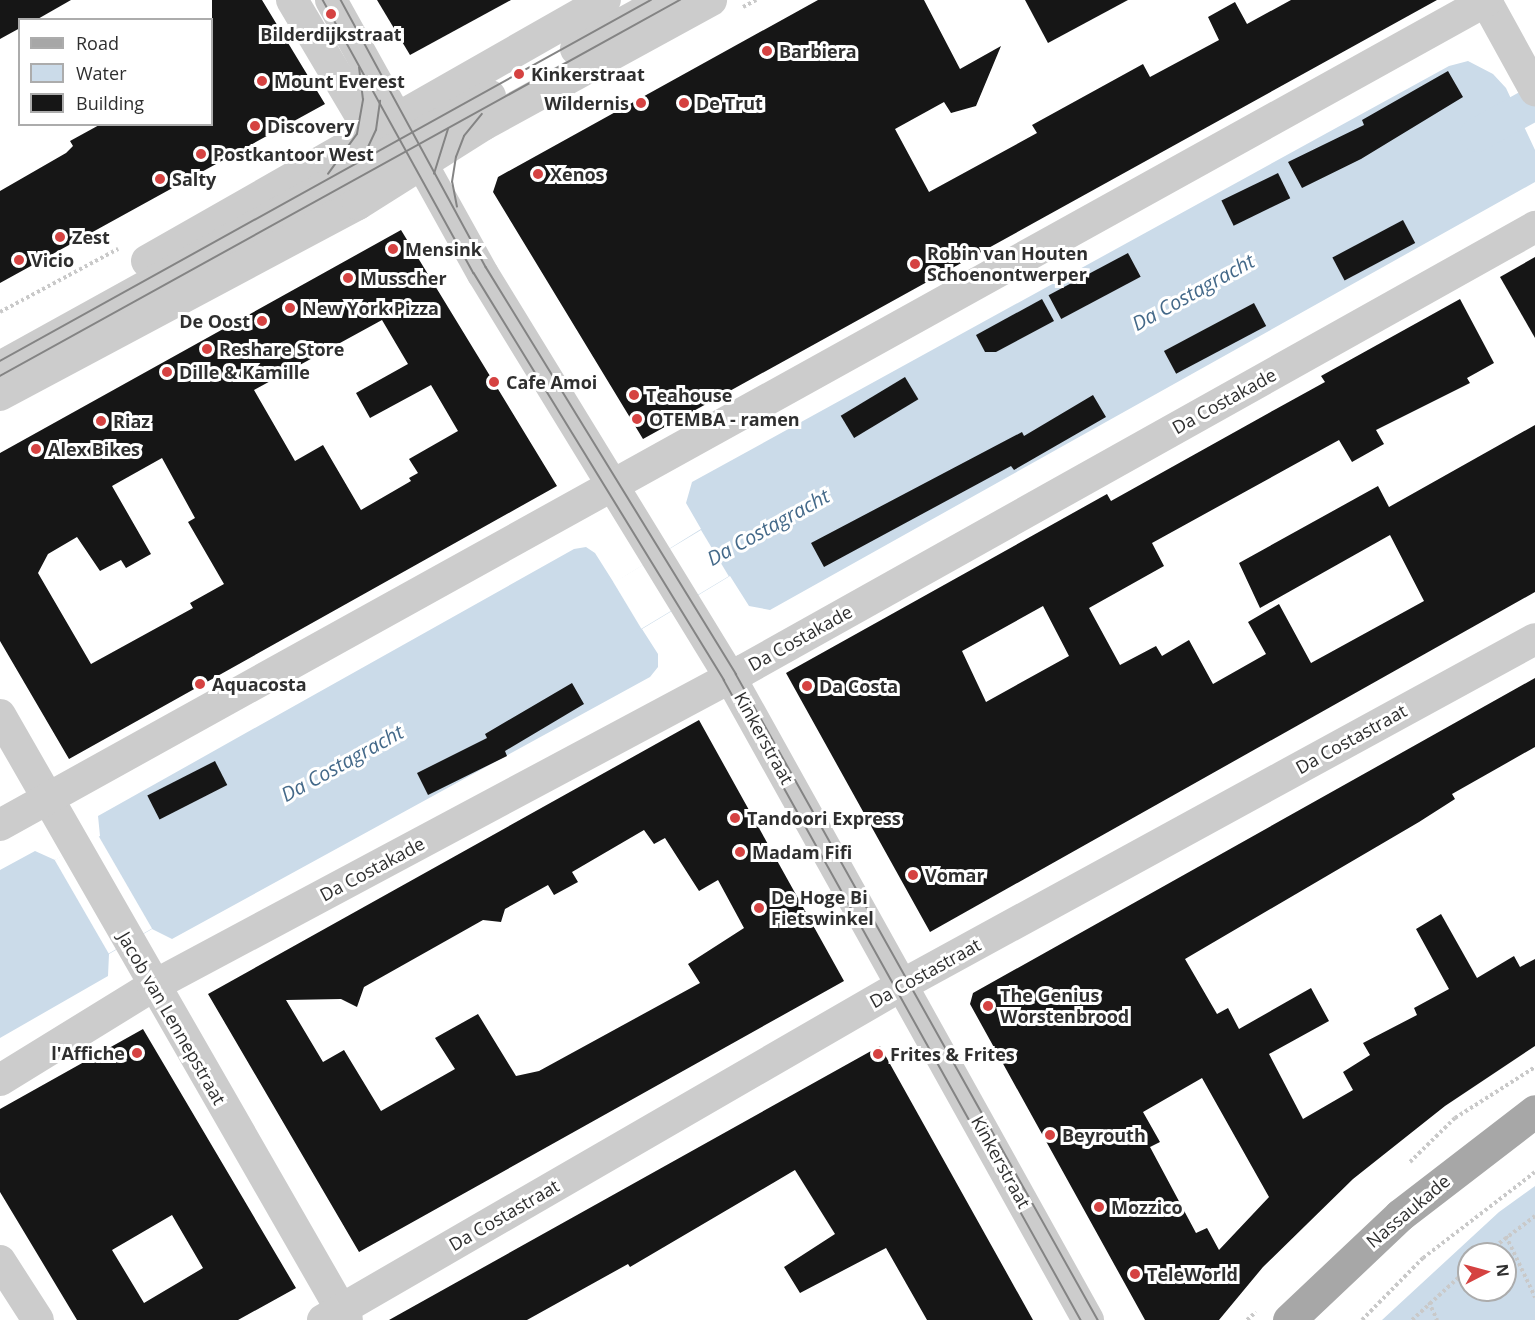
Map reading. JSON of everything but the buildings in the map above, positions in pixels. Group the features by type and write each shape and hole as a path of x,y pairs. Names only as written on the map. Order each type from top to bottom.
{"main road":[{"name":"Nassaukade","path":"1289,1320 1400,1215 1535,1111"}],"street":[{"name":"Kinkerstraat","path":"292,0 397,143 610,485 686,602 1088,1320"},
{"name":"Kinkerstraat","path":"331,0 397,143"},
{"path":"0,395 397,143 604,0"},
{"path":"0,343 397,143 665,0"},
{"path":"0,367 397,143 483,125 711,0"},
{"path":"0,825 1487,0 1535,90"},
{"name":"Da Costakade","path":"0,1080 153,986 730,677 1535,226"},
{"name":"Da Costastraat","path":"337,1317 902,985 1535,639"},
{"name":"Jacob van Lennepstraat","path":"0,715 337,1317"},
{"path":"0,1261 38,1320"}],"path":[{"path":"1362,1320 1423,1258 1535,1172"},
{"path":"1499,1242 1535,1216"},
{"path":"1506,1236 1535,1297"},
{"path":"1412,1320 1457,1278"},
{"path":"1429,1302 1437,1320"}],"water":[{"path":"1468,61 1493,74 1506,88 1535,150 1535,182 770,610 749,606 730,576 642,629 658,654 658,667 650,677 172,939 152,929 109,954 108,976 0,1038 0,870 35,851 55,860 100,836 98,816 574,549 586,547 595,553 614,583 701,529 686,503 692,482 1449,66"},
{"path":"1535,1186 1535,1320 1382,1320 1457,1251 1457,1302 1517,1302 1517,1242 1466,1242 1499,1212"}],"pier":[{"path":"701,530 729,576 641,629 614,583"},
{"path":"98,835 152,929 109,954 55,860"}],"waterway":[{"name":"Da Costagracht","path":"1477,135 1535,103"}],"tram line":[{"path":"323,0 474,273 724,680 1081,1320"},
{"path":"341,0 486,267 736,674 1098,1320"},
{"path":"0,361 651,0"},
{"path":"0,376 680,0"},
{"path":"328,174 357,134 363,100 359,68"},
{"path":"362,160 376,130 380,101"},
{"path":"457,207 452,182 456,157 464,136 482,114"},
{"path":"434,174 448,129"}],"place":[{"name":"Bilderdijkstraat","path":"331,14"},
{"name":"Barbiera","path":"767,51"},
{"name":"Kinkerstraat","path":"519,74"},
{"name":"Mount Everest","path":"262,81"},
{"name":"Wildernis","path":"641,103"},
{"name":"De Trut","path":"684,103"},
{"name":"Discovery","path":"255,126"},
{"name":"Postkantoor West","path":"201,154"},
{"name":"Xenos","path":"538,174"},
{"name":"Salty","path":"160,179"},
{"name":"Zest","path":"60,237"},
{"name":"Mensink","path":"393,249"},
{"name":"Vicio","path":"19,260"},
{"name":"Robin van Houten Schoenontwerper","path":"915,264"},
{"name":"Musscher","path":"348,278"},
{"name":"New York Pizza","path":"290,308"},
{"name":"De Oost","path":"262,321"},
{"name":"Reshare Store","path":"207,349"},
{"name":"Dille & Kamille","path":"167,372"},
{"name":"Cafe Amoi","path":"494,382"},
{"name":"Teahouse","path":"634,395"},
{"name":"OTEMBA - ramen","path":"637,419"},
{"name":"Riaz","path":"101,421"},
{"name":"Alex Bikes","path":"36,449"},
{"name":"Aquacosta","path":"200,684"},
{"name":"Da Costa","path":"807,686"},
{"name":"Tandoori Express","path":"735,818"},
{"name":"Madam Fifi","path":"740,852"},
{"name":"Vomar","path":"913,875"},
{"name":"De Hoge Bi Fietswinkel","path":"759,908"},
{"name":"The Genius Worstenbrood","path":"988,1006"},
{"name":"l'Affiche","path":"137,1053"},
{"name":"Frites & Frites","path":"878,1054"},
{"name":"Beyrouth","path":"1050,1135"},
{"name":"Mozzico","path":"1099,1207"},
{"name":"TeleWorld","path":"1135,1274"}]}
